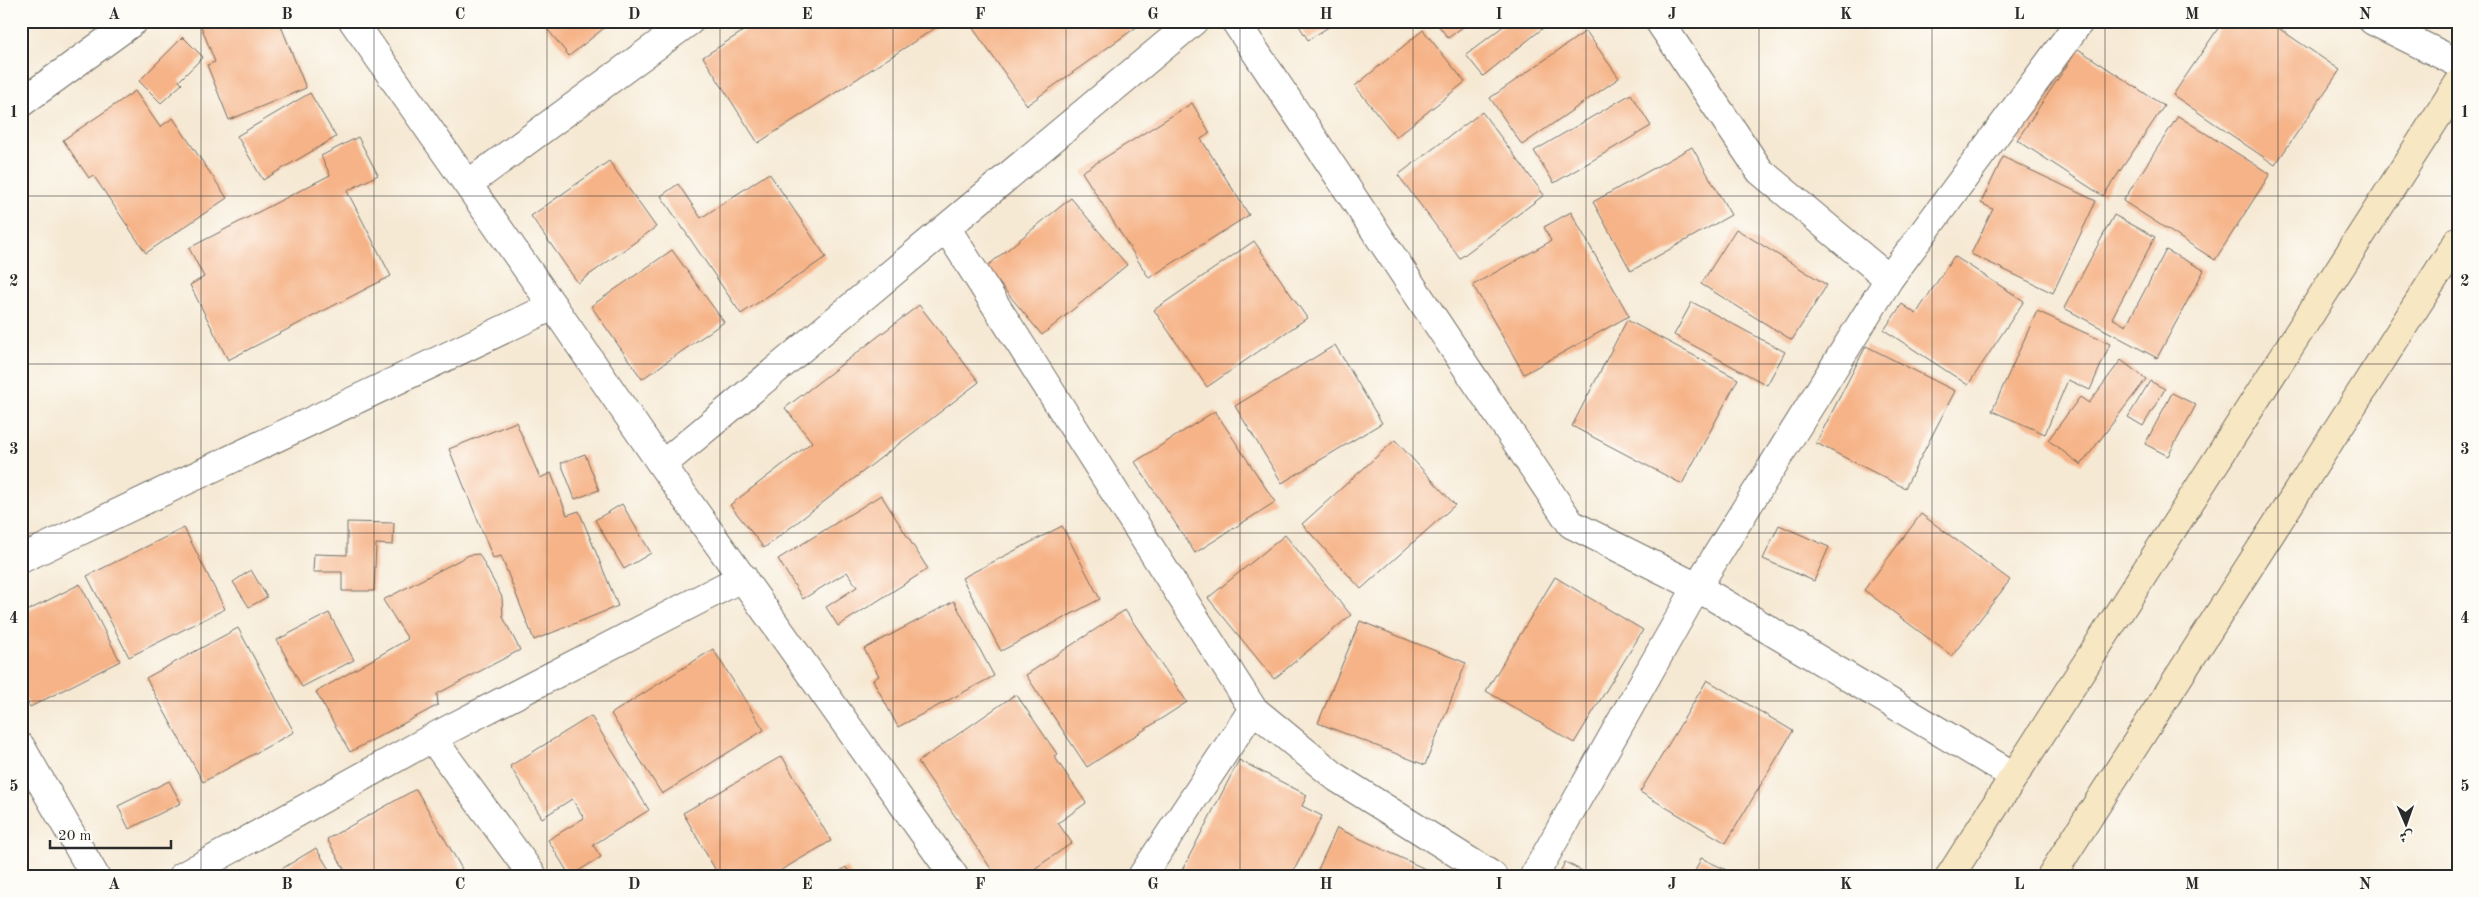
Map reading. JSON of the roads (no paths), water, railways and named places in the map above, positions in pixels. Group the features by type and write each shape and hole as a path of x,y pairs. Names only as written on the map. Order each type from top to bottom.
{"street":[{"path":"21,103 134,21"},
{"path":"353,21 554,306 662,465 954,876"},
{"path":"468,184 690,21"},
{"path":"662,465 1194,21"},
{"path":"1235,21 1572,524 1697,587 2014,776"},
{"path":"1659,21 1760,171 1889,279"},
{"path":"1534,876 1697,587 1889,279 2080,21"},
{"path":"2373,21 2458,63"},
{"path":"1950,876 2458,84"},
{"path":"947,229 1253,709 1337,778 1493,876"},
{"path":"2051,876 2458,241"},
{"path":"21,559 554,306"},
{"path":"183,876 432,738 743,577"},
{"path":"1142,876 1253,709"},
{"path":"432,738 532,876"},
{"path":"21,747 95,876"}]}
